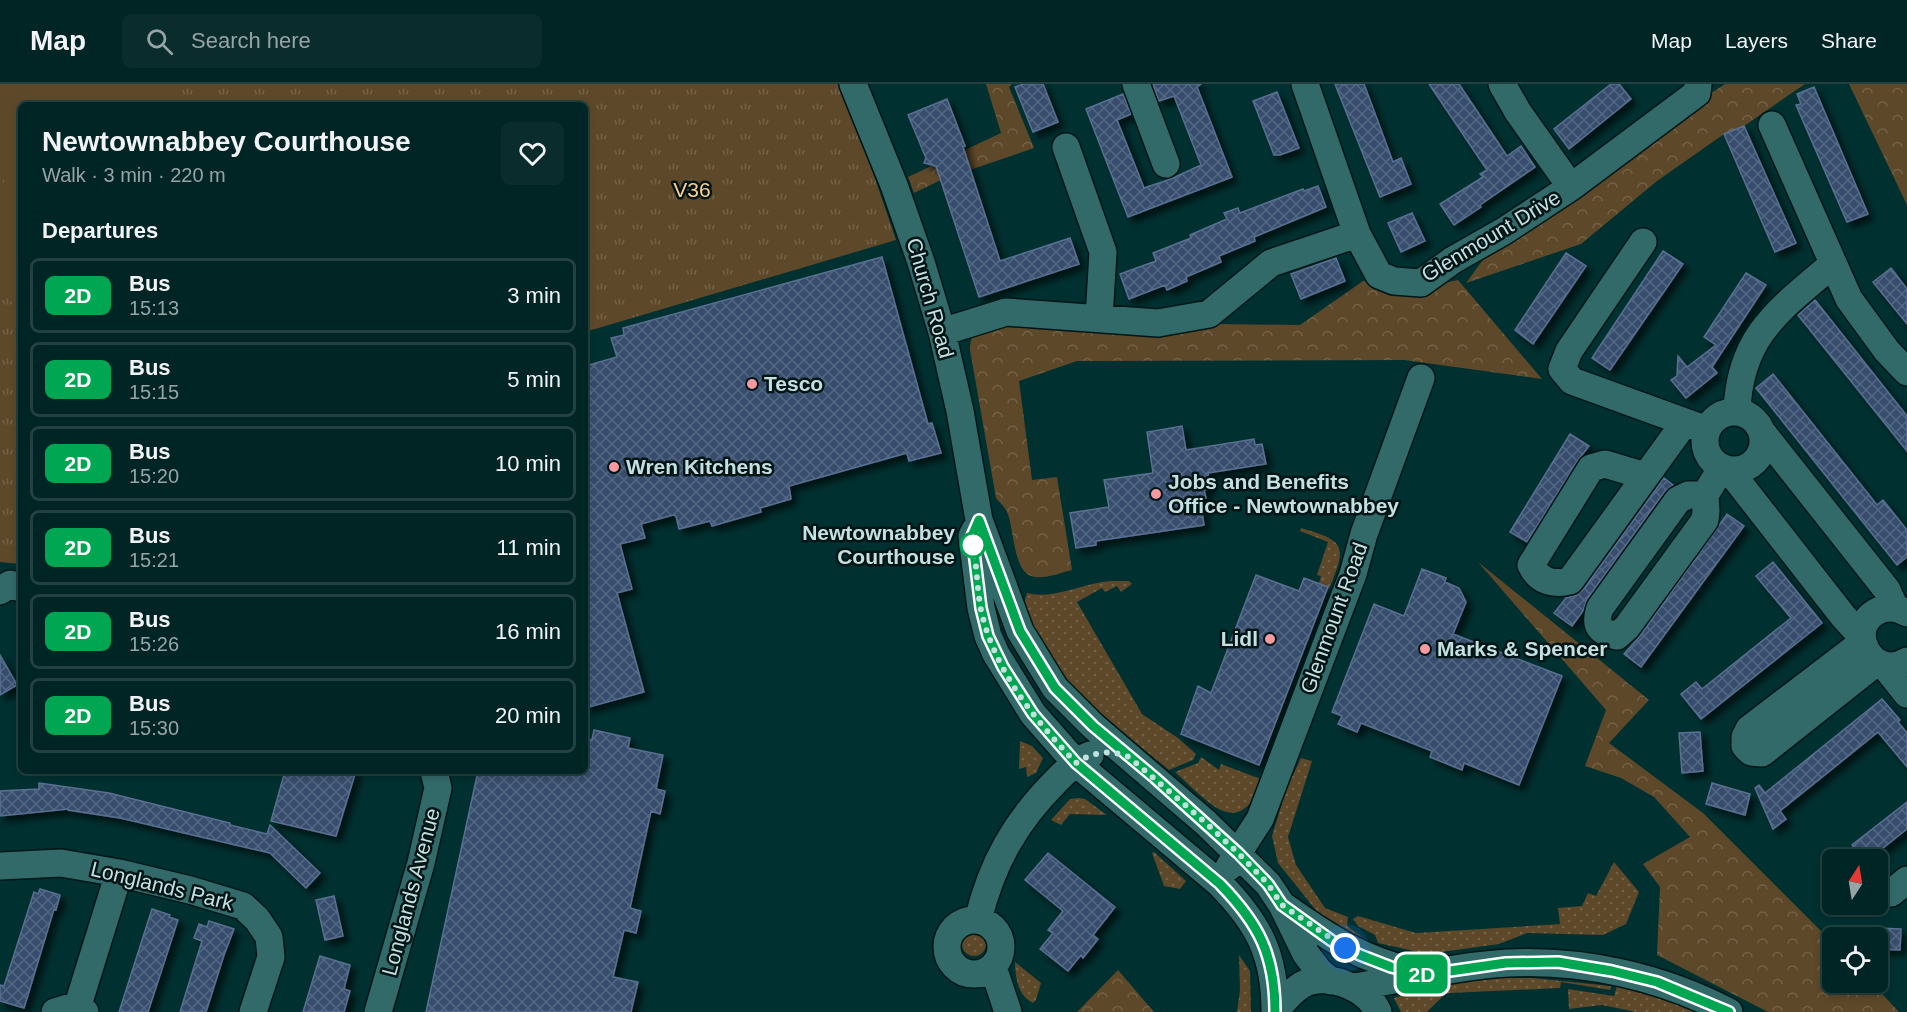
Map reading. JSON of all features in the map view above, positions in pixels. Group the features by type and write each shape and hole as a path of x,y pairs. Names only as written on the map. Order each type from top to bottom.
{"street":[{"name":"Church Road","path":"853,84 894,185 921,262 942,332 967,443 979,520 1020,631 1055,688 1093,726 1206,823 1268,884 1282,905 1306,954 1319,971 1375,1004 1378,1012"},
{"path":"1136,84 1166,164"},
{"name":"Glenmount Drive","path":"1305,84 1357,234 1379,275 1394,281 1421,283 1453,260 1504,231 1571,187 1697,93 1698,84"},
{"path":"1502,84 1518,112 1571,187"},
{"path":"1772,125 1849,300 1887,351 1907,372"},
{"path":"1066,147 1103,252 1099,318"},
{"path":"942,332 1006,312 1158,323 1209,314 1271,262 1357,234"},
{"path":"1643,242 1569,351 1562,369 1572,381 1696,426 1705,437 1707,452 1711,458 1726,468 1821,589 1879,653 1907,694"},
{"path":"1737,412 1741,373 1751,348 1770,320 1833,264"},
{"name":"Glenmount Road","path":"1220,884 1225,872 1260,819 1353,574 1364,534 1420,378"},
{"path":"1645,476 1605,464 1591,468 1531,566 1534,571 1548,583 1559,584 1570,581 1645,476 1696,426 1712,422 1728,412 1737,412 1752,418 1901,610"},
{"path":"1726,468 1744,468 1756,460 1762,448 1762,432"},
{"path":"1705,495 1688,495 1678,500 1600,608 1596,619 1599,628 1608,634 1617,636 1627,627 1704,520 1705,495 1726,468"},
{"name":"Church Road","path":"979,520 972,536 981,608 988,636 1000,662 1033,714 1220,884 1241,906 1257,928 1267,951 1274,986 1275,1011"},
{"path":"0,591 10,584 18,587"},
{"path":"1879,653 1865,624 1870,617 1882,609 1901,610"},
{"path":"1055,688 1082,759"},
{"path":"978,920 992,874 1005,844 1041,796 1082,759 1108,752 1129,757"},
{"name":"Longlands Avenue","path":"378,1012 421,863 438,788 435,774"},
{"name":"Longlands Park","path":"0,866 61,863 119,873 190,890 243,906 257,919 269,937 271,957 253,1012"},
{"path":"72,1010 119,873"},
{"path":"1282,905 1345,948 1391,967 1422,975"},
{"path":"970,920 978,920 993,928 1001,943 998,960 985,972 967,973 953,965 949,958 947,942 955,927 970,920"},
{"path":"1275,1011 1299,987 1311,981 1342,984 1506,963 1558,962 1617,972 1657,982 1729,1012"},
{"path":"993,967 1008,1012"}],"green space":[{"name":"V36","path":"0,84 838,84 852,111 896,240 588,331 588,102 18,102 18,564 0,562"},
{"path":"0,84 169,84 192,102 18,102 18,162 0,184"},
{"path":"986,84 1012,84 1009,87 1034,148 941,180 914,193 908,177 1001,133"},
{"path":"1725,84 1805,84 1744,126 1724,134 1657,181 1581,244 1466,283 1504,231"},
{"path":"1849,84 1907,84 1907,205"},
{"path":"18,165 18,307 0,292 0,187"},
{"path":"1458,280 1542,379 1404,360 1077,361 1019,381 1032,480 1057,477 1072,570 1051,576 1036,577 1025,572 1021,566 1007,512 996,498 970,350 972,339 980,329 994,321 1300,325 1363,281 1423,288"},
{"path":"1301,528 1327,537 1339,547 1339,563 1329,589 1319,583 1321,576 1317,575 1328,542 1300,531"},
{"path":"1478,562 1649,700 1609,743 1703,813 1822,932 1822,993 1881,993 1899,1012 1768,1012 1657,955 1660,887 1643,864 1690,837 1654,797 1621,778 1585,766 1606,710"},
{"path":"1111,581 1129,581 1132,584 1121,592 1117,586 1105,592 1102,588 1077,602 1142,714 1178,738 1196,754 1193,760 1169,770 1069,688 1028,623 1024,603 1027,593 1037,595 1058,593"},
{"path":"1020,741 1032,746 1043,758 1036,773 1027,777 1026,767 1019,769"},
{"path":"1201,757 1219,770 1221,764 1263,780 1253,799 1243,809 1233,813 1222,810 1211,804 1175,772 1198,763"},
{"path":"1301,758 1312,761 1288,837 1296,865 1325,908 1348,917 1347,926 1369,942 1319,914 1278,863 1272,836 1286,790"},
{"path":"1070,799 1085,799 1107,815 1070,814 1061,825 1051,820"},
{"path":"1154,852 1186,881 1180,889 1164,886 1152,853"},
{"path":"1614,862 1639,892 1626,924 1603,935 1527,933 1499,944 1427,954 1378,943 1375,935 1358,926 1353,919 1358,916 1416,933 1560,924 1558,908 1582,906 1588,893 1596,896"},
{"path":"974,932 979,933 985,939 985,949 979,955 974,956 969,955 963,949 962,944 963,939 969,933"},
{"path":"1239,955 1250,971 1251,1012 1237,1012 1240,990"},
{"path":"1015,962 1041,983 1033,1003 1021,991"},
{"path":"1118,970 1154,1012 1077,1012"},
{"path":"1480,978 1532,978 1611,986 1610,990 1561,982 1560,988 1450,993 1445,994 1427,1012 1401,1012 1394,998 1440,984"},
{"path":"1617,986 1704,1012 1636,1012 1602,1005 1569,1009 1568,989 1614,996"}],"building":[{"path":"1023,84 1043,84 1058,122 1033,132 1015,87"},
{"path":"1201,84 1197,87 1232,177 1128,217 1086,109 1123,94 1131,114 1117,120 1144,188 1171,179 1201,165 1174,96 1159,101 1153,85"},
{"path":"1335,84 1364,84 1393,162 1401,158 1411,184 1380,197"},
{"path":"1429,84 1459,84 1507,156 1521,146 1535,167 1454,225 1440,204 1483,177 1480,174 1487,170"},
{"path":"1611,84 1619,84 1631,99 1569,149 1554,129"},
{"path":"1814,87 1868,214 1847,222 1796,105 1801,104 1797,94"},
{"path":"1277,92 1299,148 1274,155 1253,101"},
{"path":"947,99 965,146 963,147 1000,261 1070,238 1079,264 979,297 936,166 924,163 926,158 908,115"},
{"path":"1744,126 1796,243 1775,252 1724,134"},
{"path":"1318,186 1326,207 1254,237 1255,241 1219,256 1221,262 1186,277 1187,281 1167,290 1165,285 1129,299 1120,274 1156,261 1153,253 1191,238 1190,235 1227,219 1224,213 1238,208 1240,213 1303,189 1304,191"},
{"path":"1412,213 1425,241 1401,252 1388,223"},
{"path":"1663,251 1683,264 1610,370 1592,358"},
{"path":"1566,253 1586,266 1533,344 1515,330"},
{"name":"Tesco","path":"882,257 928,424 932,423 941,453 909,461 907,453 789,486 791,499 760,508 761,512 712,526 710,521 679,529 676,516 673,515 641,524 645,538 620,544 632,589 617,593 644,692 588,707 588,394 591,394 588,384 588,365 617,357 611,338 624,335 623,328"},
{"path":"1336,258 1345,281 1301,299 1291,274"},
{"path":"1891,268 1907,289 1907,324 1873,282"},
{"path":"1746,273 1766,285 1712,367 1717,373 1686,398 1671,380 1677,376 1678,356 1687,367 1716,345 1704,337"},
{"path":"1815,300 1907,416 1907,451 1798,315"},
{"path":"1773,374 1877,505 1883,500 1907,530 1907,557 1897,565 1756,388"},
{"name":"Jobs and Benefits Office - Newtownabbey","path":"1182,426 1186,450 1254,439 1255,445 1262,444 1266,464 1208,473 1210,489 1204,490 1206,498 1200,498 1204,525 1096,541 1096,545 1076,548 1070,513 1109,507 1104,480 1153,473 1147,432"},
{"path":"1570,434 1589,446 1527,542 1510,532"},
{"path":"1664,478 1673,485 1665,491 1587,599 1583,611 1572,626 1554,613 1566,598 1583,590"},
{"path":"1727,514 1744,526 1641,667 1624,654 1640,636"},
{"path":"1773,562 1822,623 1701,719 1681,694 1696,682 1702,689 1791,618 1756,576"},
{"name":"Marks & Spencer","path":"1422,569 1446,578 1445,582 1459,588 1466,602 1453,634 1562,676 1519,785 1464,763 1462,770 1430,757 1432,751 1361,723 1357,732 1338,724 1342,716 1332,712 1374,604 1404,616"},
{"name":"Lidl","path":"1256,575 1299,591 1304,578 1328,587 1259,765 1181,734 1198,686 1211,693"},
{"path":"0,655 17,685 0,695"},
{"path":"1882,699 1900,720 1898,722 1907,733 1907,767 1878,732 1780,811 1786,819 1773,829 1755,788 1759,785 1765,793"},
{"path":"594,730 630,738 628,748 663,755 656,789 665,791 660,814 651,811 630,908 641,911 636,933 624,930 613,977 638,982 631,1012 426,1012 477,774 588,774 588,739 592,740"},
{"path":"1700,732 1703,771 1682,773 1679,733"},
{"path":"284,774 355,774 336,836 271,821"},
{"path":"39,783 109,793 267,834 270,825 320,873 306,888 270,853 120,818 68,809 0,816 0,791 39,789"},
{"path":"1712,783 1750,794 1745,815 1706,804"},
{"path":"1907,802 1907,829 1882,849 1855,849 1852,845"},
{"path":"1048,853 1115,907 1093,935 1098,939 1083,958 1081,955 1068,971 1040,949 1053,933 1048,930 1063,911 1025,880"},
{"path":"40,889 60,895 24,1008 0,1001 0,985 4,986 34,892 38,894"},
{"path":"334,896 343,936 325,940 316,900"},
{"path":"152,909 178,920 148,1012 119,1012"},
{"path":"209,921 234,929 206,1012 180,1012 202,941 194,938 199,924 207,927"},
{"path":"1888,928 1901,929 1900,950 1888,949"},
{"path":"320,956 350,965 344,989 350,991 344,1012 303,1012"}],"bus line":[{"name":"2D","path":"1275,1012 1274,986 1267,951 1257,928 1241,906 1220,884 1076,763 1044,729 1010,679 988,636 981,608 972,536 979,520 1020,631 1055,688 1093,726 1238,853 1268,884 1282,905 1332,941 1391,967 1422,975 1506,963 1558,962 1612,971 1657,982 1729,1012"}],"place":[{"name":"Tesco","path":"752,384"},
{"name":"Wren Kitchens","path":"614,467"},
{"name":"Jobs and Benefits Office - Newtownabbey","path":"1156,494"},
{"name":"Newtownabbey Courthouse","path":"973,545"},
{"name":"Lidl","path":"1270,639"},
{"name":"Marks & Spencer","path":"1425,649"}],"route":[{"path":"973,545 981,608 988,636 1010,679 1044,729 1076,763 1088,755 1108,752 1129,757 1238,853 1268,884 1282,905 1345,948"}]}
